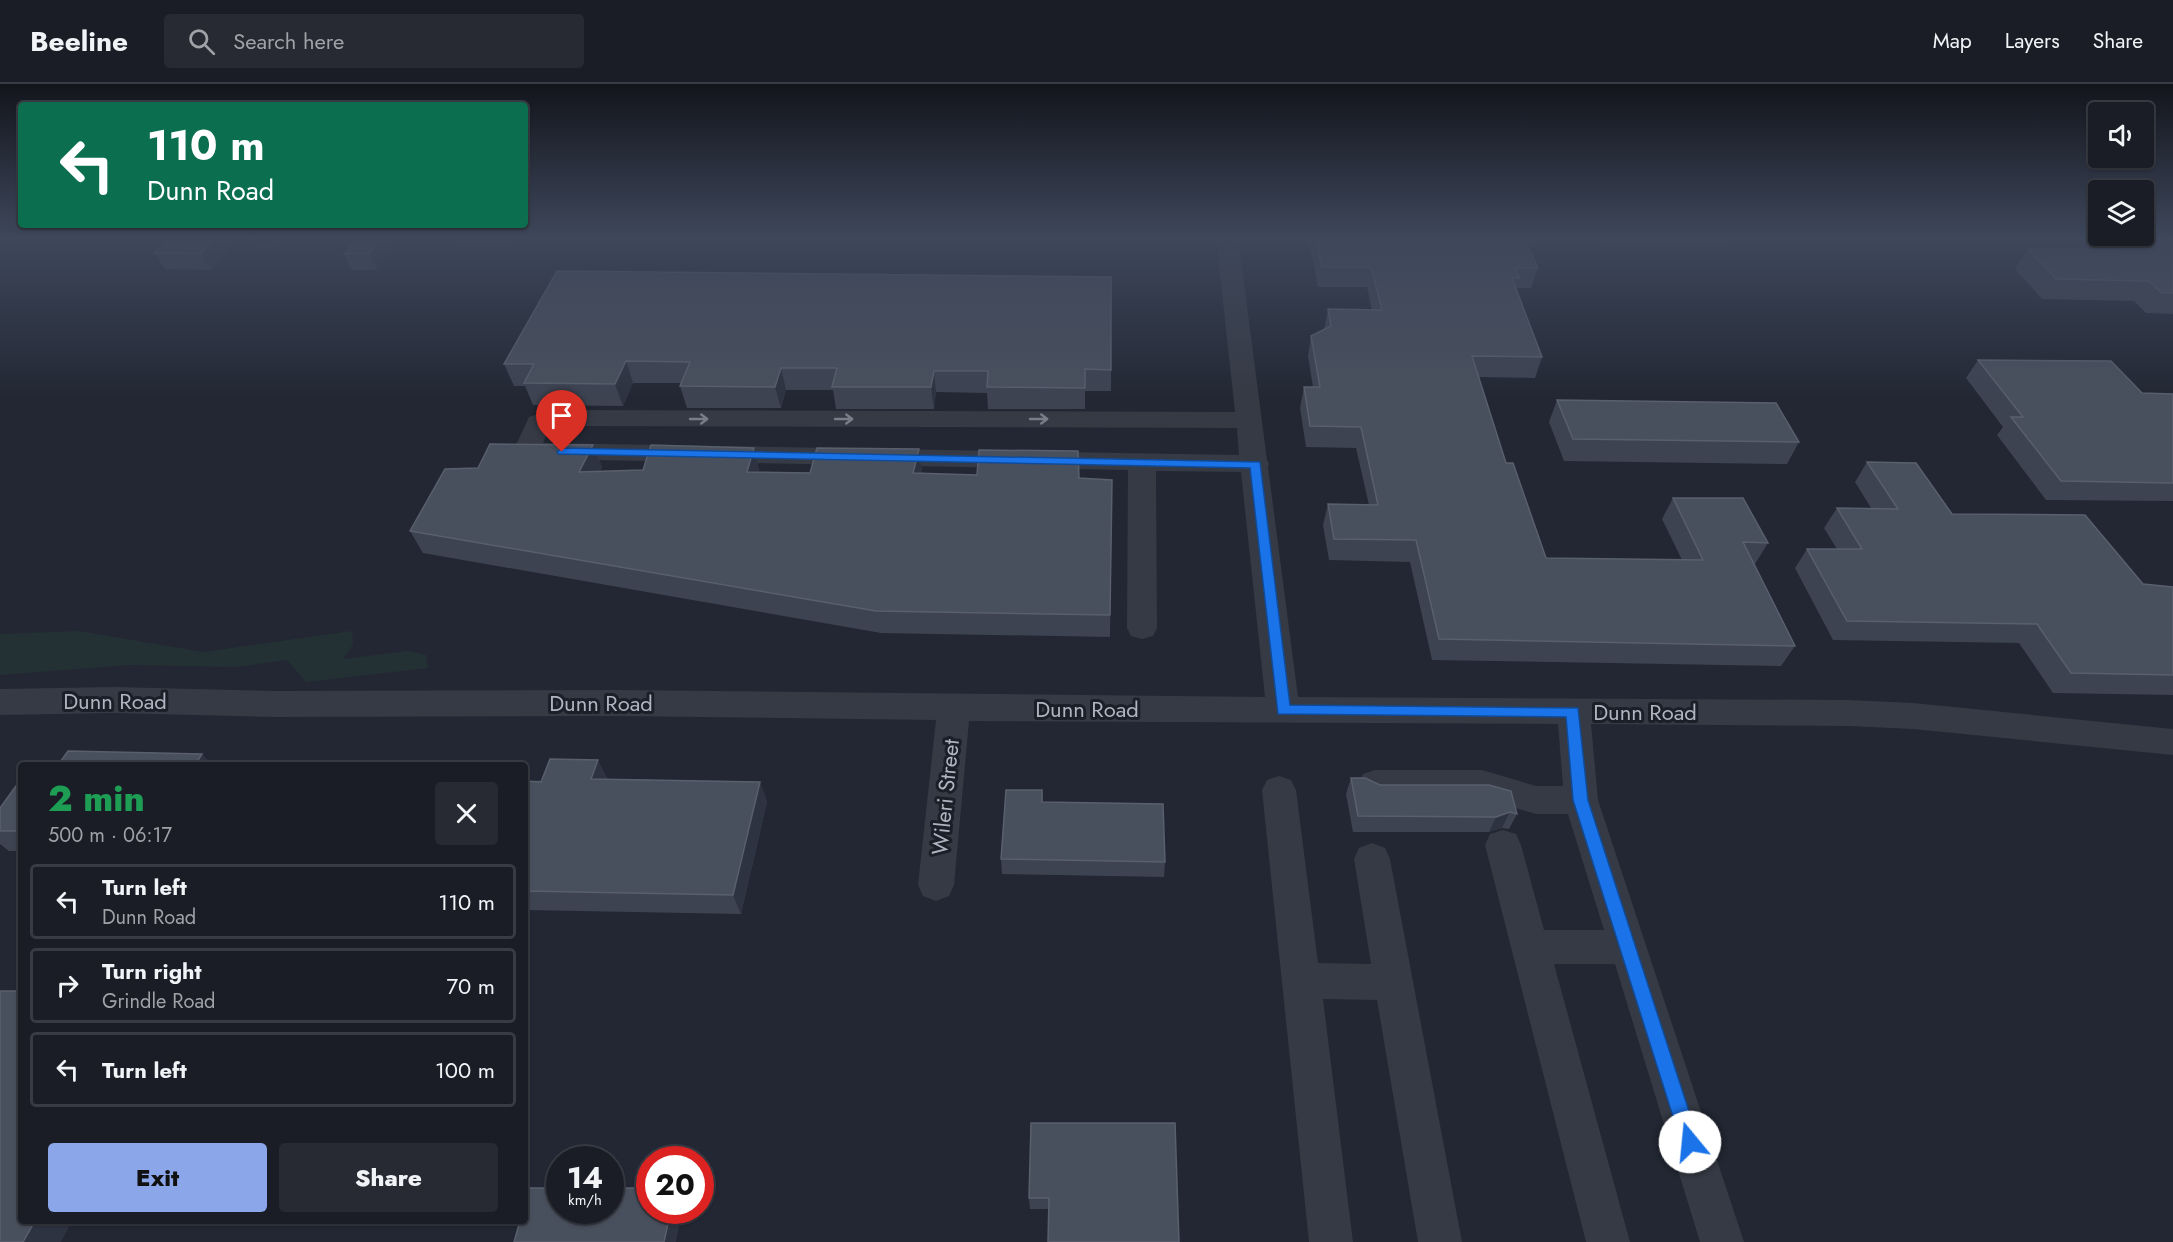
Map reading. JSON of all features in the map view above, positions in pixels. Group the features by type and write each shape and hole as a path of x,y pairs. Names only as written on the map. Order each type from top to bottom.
{"street":[{"path":"1234,291 1283,710"},
{"path":"1250,420 547,419 538,423 528,447 535,451 1256,465"},
{"path":"627,453 640,419"},
{"path":"776,456 786,419"},
{"path":"1142,463 1142,628"},
{"name":"Dunn Road","path":"5,709 114,700 274,704 617,703 954,708 1836,712 1902,715 2173,742"},
{"name":"Wileri Street","path":"936,885 954,708"},
{"path":"1573,712 1581,800 1722,1242"},
{"path":"1375,783 1482,784 1536,800 1581,800"},
{"path":"1279,790 1330,1242"},
{"path":"1503,845 1608,1242"},
{"path":"1372,859 1440,1242"},
{"path":"1530,948 1629,947"},
{"path":"1300,981 1393,982"}],"shaded area":[{"path":"79,631 203,652 352,631 353,644 343,659 408,651 426,655 428,668 306,682 287,660 236,667 129,665 0,675 0,634"}],"building":[{"path":"546,291 1111,291 1111,370 1085,369 1085,388 987,387 988,371 934,371 931,387 832,387 837,368 781,368 775,387 680,386 690,362 626,361 615,384 524,383 534,364 504,364"},
{"path":"1377,291 1517,291 1542,357 1472,356 1506,463 1513,463 1546,558 1703,560 1673,498 1743,498 1768,543 1743,542 1795,646 1439,639 1416,540 1334,539 1328,504 1378,505 1361,427 1310,426 1304,387 1320,387 1311,336 1331,326 1328,309 1382,310"},
{"path":"2160,291 2173,291 2173,293 2162,293"},
{"path":"1978,360 2111,361 2142,393 2173,394 2173,483 2061,481 2011,417 2023,417"},
{"path":"1557,400 1776,403 1799,442 1573,439"},
{"path":"490,444 593,445 579,472 643,470 651,445 754,448 747,472 810,473 817,448 919,449 913,473 977,475 979,450 1078,451 1079,478 1112,480 1110,615 876,611 410,531 445,469 478,468"},
{"path":"1867,462 1916,463 1952,514 2085,515 2143,584 2173,587 2173,675 2071,673 2037,624 1847,621 1807,549 1862,549 1837,508 1898,509"},
{"path":"68,751 202,754 197,762 60,762"},
{"path":"550,759 598,760 591,779 760,782 733,895 528,891 528,781 541,782"},
{"path":"1351,778 1365,778 1380,785 1489,785 1511,791 1517,814 1510,812 1496,817 1358,816"},
{"path":"18,783 18,831 0,831 0,808"},
{"path":"1006,790 1042,790 1042,802 1163,804 1165,862 1001,859"},
{"path":"0,991 18,991 18,1224 33,1224 23,1242 0,1242"},
{"path":"1031,1123 1175,1123 1179,1242 1048,1242 1049,1198 1029,1198"},
{"path":"529,1188 546,1188 546,1224 624,1224 624,1188 636,1188 636,1224 668,1224 664,1242 514,1242 519,1224 528,1224"}],"route":[{"path":"562,452 1256,465 1283,710 1573,712 1581,800 1690,1142"}]}
